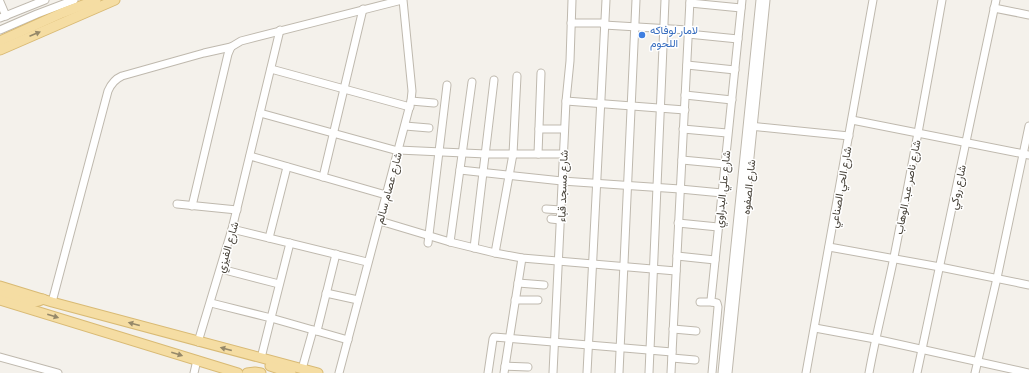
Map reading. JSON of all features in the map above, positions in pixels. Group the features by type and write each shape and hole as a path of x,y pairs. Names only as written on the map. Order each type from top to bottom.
{"main road":[{"path":"0,41 62,13 96,0"},
{"path":"0,50 115,0"},
{"path":"0,286 43,300 318,373"},
{"path":"0,299 32,303 43,300"},
{"path":"0,299 238,373"},
{"path":"242,354 254,361 291,373"},
{"path":"247,373 261,373"}],"street":[{"path":"0,2 3,17 44,0"},
{"path":"0,30 74,0"},
{"path":"52,302 111,85 116,80 122,76 231,47 241,41 280,30 402,0"},
{"name":"شارع عصام سالم","path":"339,373 367,262 380,221 410,104 412,91 402,0"},
{"name":"شارع مسجد قباء","path":"553,373 564,129 570,61 572,0"},
{"path":"587,373 606,0"},
{"path":"619,373 636,0"},
{"path":"649,373 665,0"},
{"name":"شارع علي البدراوي","path":"712,373 718,307 717,303 712,302 715,260 742,0"},
{"name":"شارع الصفوه","path":"728,373 751,126 760,0"},
{"name":"شارع الصفوه","path":"722,373 766,0"},
{"name":"شارع الحي الصناعي","path":"806,373 873,0"},
{"name":"شارع ناصر عبد الوهاب","path":"869,373 918,132 942,0"},
{"name":"شارع روكي","path":"917,373 967,143 996,0"},
{"path":"671,373 690,1 741,8"},
{"path":"994,8 1029,15"},
{"path":"323,177 363,9"},
{"path":"571,23 664,29 738,39"},
{"name":"شارع الفيزي","path":"198,342 211,303 237,210 280,30"},
{"path":"192,206 228,54 231,47"},
{"path":"686,65 735,70"},
{"path":"271,69 410,104 434,103"},
{"path":"538,154 541,74"},
{"path":"495,253 513,154 517,76"},
{"path":"474,248 494,80"},
{"path":"450,242 472,82"},
{"path":"429,240 447,85"},
{"path":"685,96 732,100"},
{"path":"566,101 685,110"},
{"path":"260,113 333,134 398,150 486,154 563,154"},
{"path":"852,120 918,132 1026,155"},
{"path":"405,126 429,128"},
{"path":"751,126 849,136"},
{"path":"975,373 1026,155 1029,126"},
{"path":"539,129 564,129"},
{"path":"683,129 727,133"},
{"path":"250,156 386,195"},
{"path":"682,160 725,164"},
{"path":"269,238 286,167"},
{"path":"460,170 562,181 722,193"},
{"path":"177,204 237,210"},
{"path":"546,209 561,210"},
{"path":"551,219 560,220"},
{"path":"380,221 429,240 450,242 522,258 676,271"},
{"path":"678,223 718,227"},
{"path":"232,229 367,262"},
{"path":"261,358 290,243"},
{"path":"829,247 1029,285"},
{"path":"302,369 326,293 336,254"},
{"path":"677,256 715,260"},
{"path":"522,258 508,339 505,369 528,367"},
{"path":"220,269 279,284"},
{"path":"518,283 544,285"},
{"path":"326,293 358,300"},
{"path":"515,300 538,300"},
{"path":"700,302 712,302"},
{"path":"211,303 348,340"},
{"path":"815,328 875,339 1029,373"},
{"path":"673,329 696,331"},
{"path":"488,373 493,338 650,350 695,360"},
{"path":"0,357 58,373"},
{"path":"194,373 197,360"}],"place":[{"name":"لامار لوفاكه اللحوم","path":"642,35"}]}
